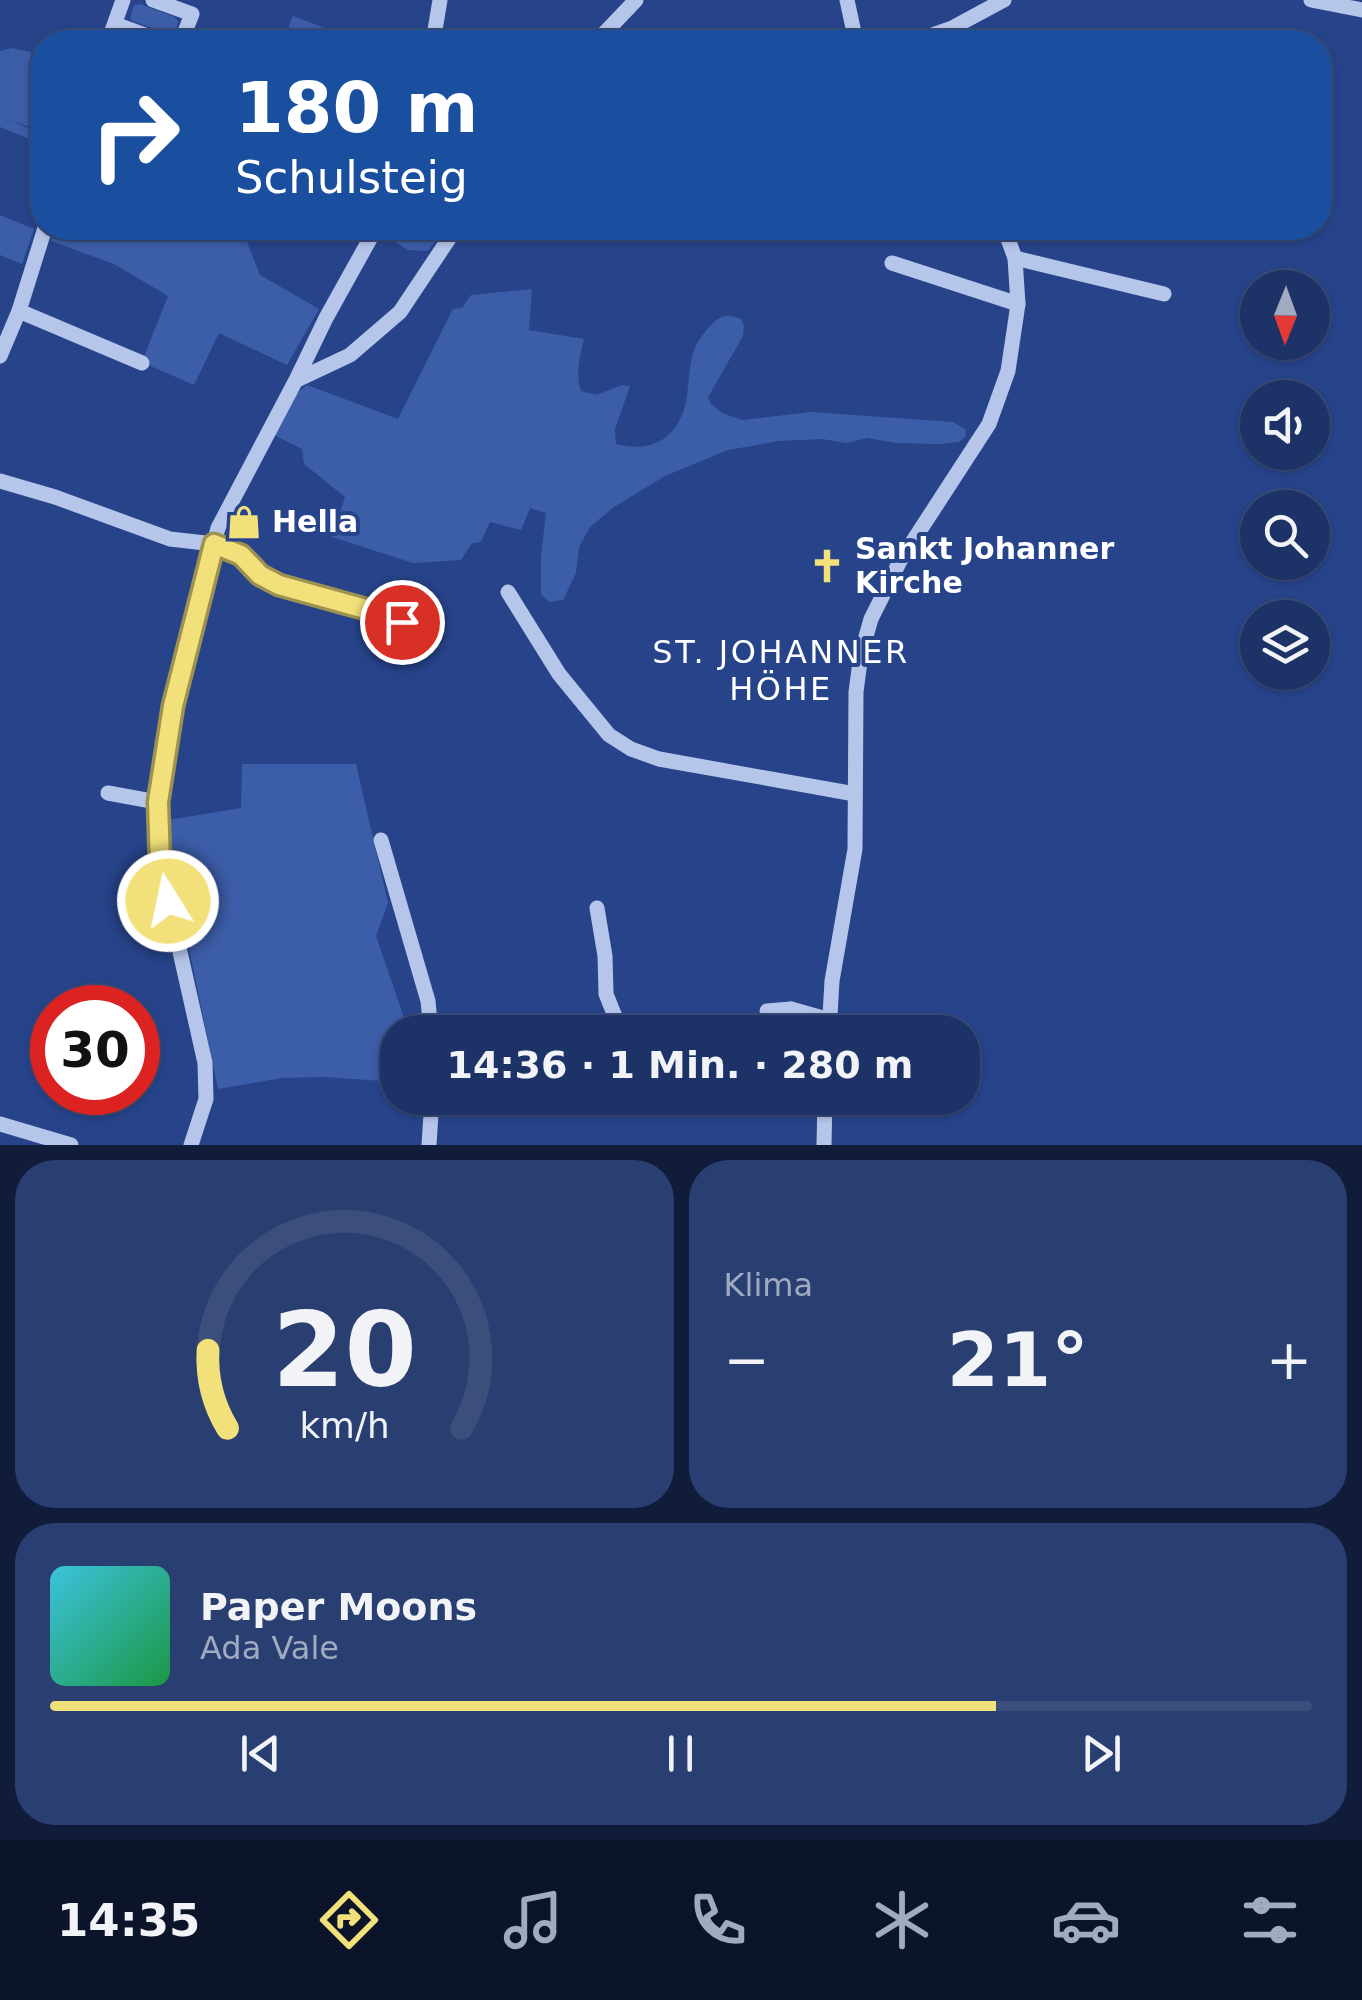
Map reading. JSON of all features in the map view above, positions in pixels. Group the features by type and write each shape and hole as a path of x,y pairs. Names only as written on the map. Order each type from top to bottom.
{"street":[{"path":"113,30 123,0"},
{"path":"153,0 192,14 186,30"},
{"path":"435,30 440,0"},
{"path":"607,30 636,0"},
{"path":"848,0 854,30"},
{"path":"946,30 1004,0"},
{"path":"1311,0 1362,10"},
{"path":"116,24 132,30"},
{"path":"0,356 41,240"},
{"path":"190,1145 206,1099 205,1062 160,862 158,802 173,706 218,528 369,240"},
{"path":"296,380 350,355 400,312 448,240"},
{"path":"830,1015 855,849 856,692 861,654 870,619 900,561 989,424 1008,372 1018,304 1015,258 1008,240"},
{"path":"1015,258 1164,294"},
{"path":"892,263 1018,304"},
{"path":"18,312 142,363"},
{"path":"0,481 170,539 214,544 241,555 260,575 279,585 402,622 429,644"},
{"path":"508,592 558,674 610,735 630,749 659,760 855,794"},
{"path":"108,793 158,802"},
{"path":"380,840 429,1015"},
{"path":"597,908 606,956 606,994 614,1015"},
{"path":"767,1010 812,1015"},
{"path":"789,1015 791,1010"},
{"path":"429,1145 431,1115"},
{"path":"824,1145 825,1115"},
{"path":"0,1124 72,1145"}],"shaded area":[{"path":"134,5 175,17 177,29 157,30 132,21"},
{"path":"293,16 330,30 288,30"},
{"path":"11,48 30,52 30,127 9,120 30,129 30,139 0,127 0,51"},
{"path":"0,215 30,227 22,264 0,255"},
{"path":"248,240 260,275 319,309 287,365 219,333 194,385 146,364 145,354 168,296 114,264 51,241"},
{"path":"392,240 437,240 428,251 408,250"},
{"path":"532,289 529,330 584,339 578,371 581,391 596,395 622,385 630,386 615,429 616,444 648,445 673,430 684,410 696,345 713,323 727,316 741,319 744,326 743,336 708,397 722,413 742,420 811,412 953,422 965,429 966,436 959,442 940,444 822,439 779,441 728,450 665,476 614,507 590,527 579,547 576,573 563,600 549,602 541,594 546,513 530,508 521,530 490,522 481,542 472,543 461,560 413,563 332,537 345,497 304,464 302,449 274,435 295,395 307,385 398,419 453,309 462,308 471,295"},
{"path":"242,764 356,764 388,903 376,936 403,1015 380,1015 380,1081 282,1078 218,1089 171,861 168,820 241,808"}],"place":[{"name":"Hella","path":"244,522"},
{"name":"Sankt Johanner Kirche","path":"827,566"}],"district":[{"name":"ST. JOHANNER HÖHE","path":"781,670"}],"route":[{"path":"168,901 160,862 158,802 173,706 214,544 241,555 260,575 279,585 402,622"}]}
